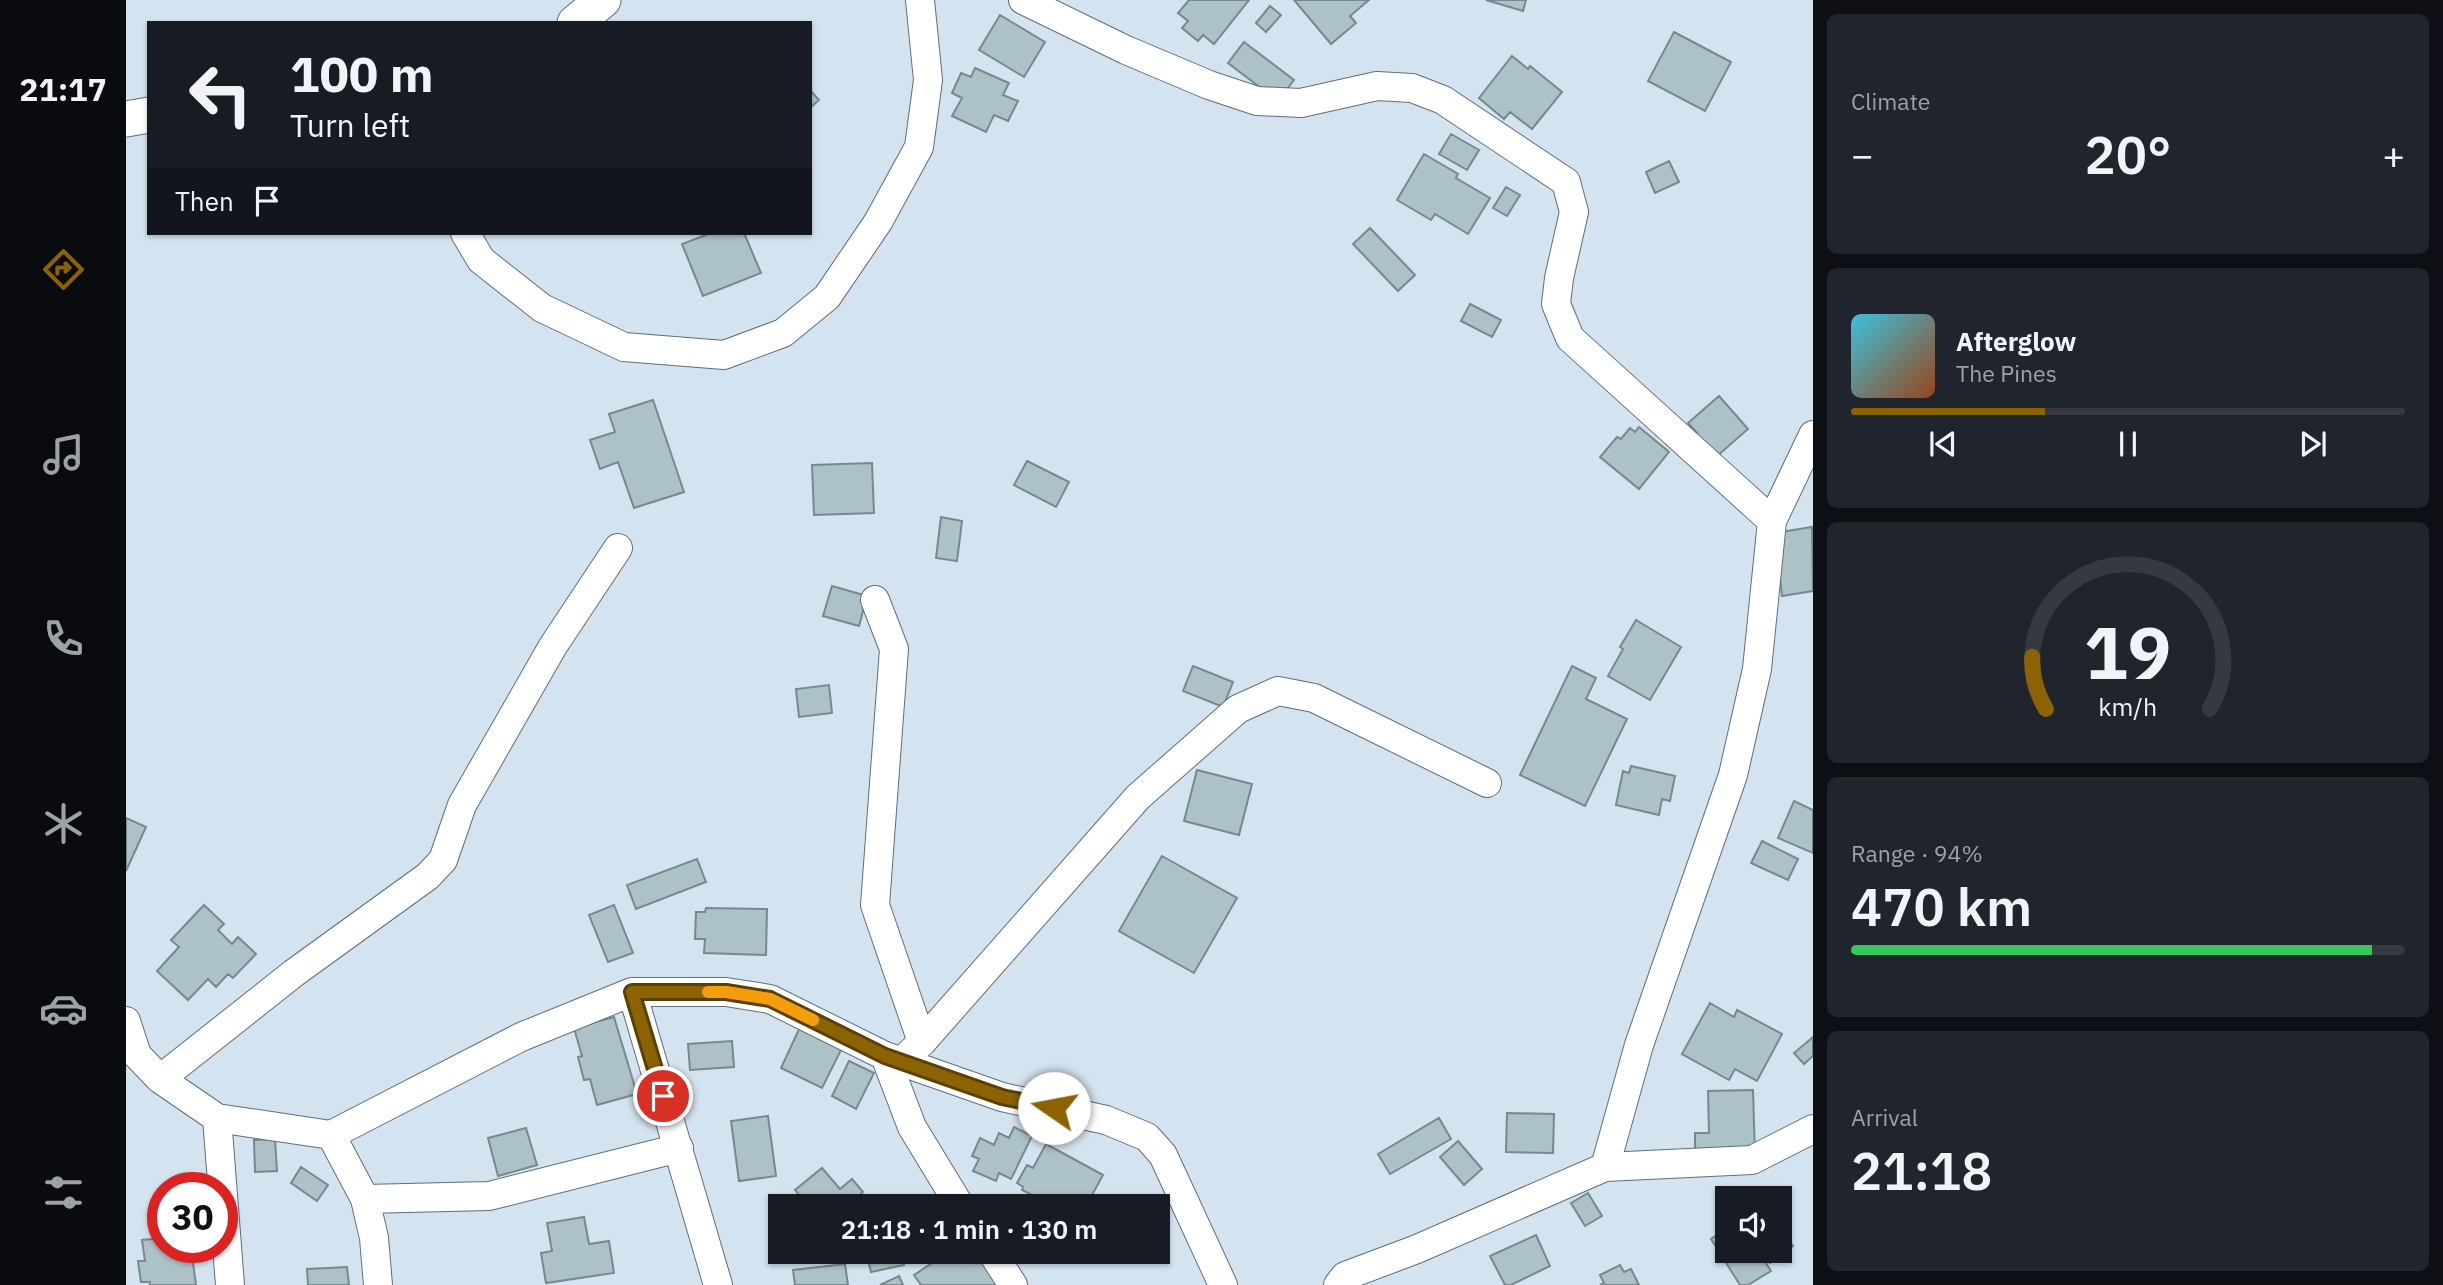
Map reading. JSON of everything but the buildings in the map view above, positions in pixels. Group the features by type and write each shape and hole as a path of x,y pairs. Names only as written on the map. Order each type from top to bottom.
{"street":[{"path":"577,21 603,0"},
{"path":"466,235 481,260 542,308 624,347 724,355 783,333 827,297 878,222 919,147 928,80 920,0"},
{"path":"1023,0 1126,50 1209,85 1257,101 1301,103 1377,86 1412,88 1443,100 1540,163 1566,182 1574,212 1556,304 1570,338 1772,521"},
{"path":"126,119 147,116"},
{"path":"1605,1167 1639,1045 1733,775 1758,669 1772,521 1813,435"},
{"path":"160,1079 294,973 428,876 443,860 461,805 552,646 618,548"},
{"path":"875,600 894,649 875,905 922,1042"},
{"path":"893,1059 922,1042 1138,797 1237,709 1278,691 1314,698 1487,783"},
{"path":"632,992 719,1285"},
{"path":"126,1021 132,1052 160,1079 217,1118 331,1135 521,1037 632,992 726,992 770,999 893,1059 1002,1097 1106,1120 1146,1137 1163,1155 1223,1285"},
{"path":"893,1059 912,1127 953,1194"},
{"path":"217,1118 230,1285"},
{"path":"1338,1285 1345,1276 1417,1249 1605,1167 1752,1160 1813,1129"},
{"path":"331,1135 365,1199 374,1238 378,1285"},
{"path":"365,1199 489,1196 679,1148"},
{"path":"999,1264 1013,1285"}],"slow traffic":[{"path":"708,992 770,999 813,1020"}],"route":[{"path":"663,1096 632,992 726,992 770,999 885,1056 1002,1097 1054,1108"}]}
